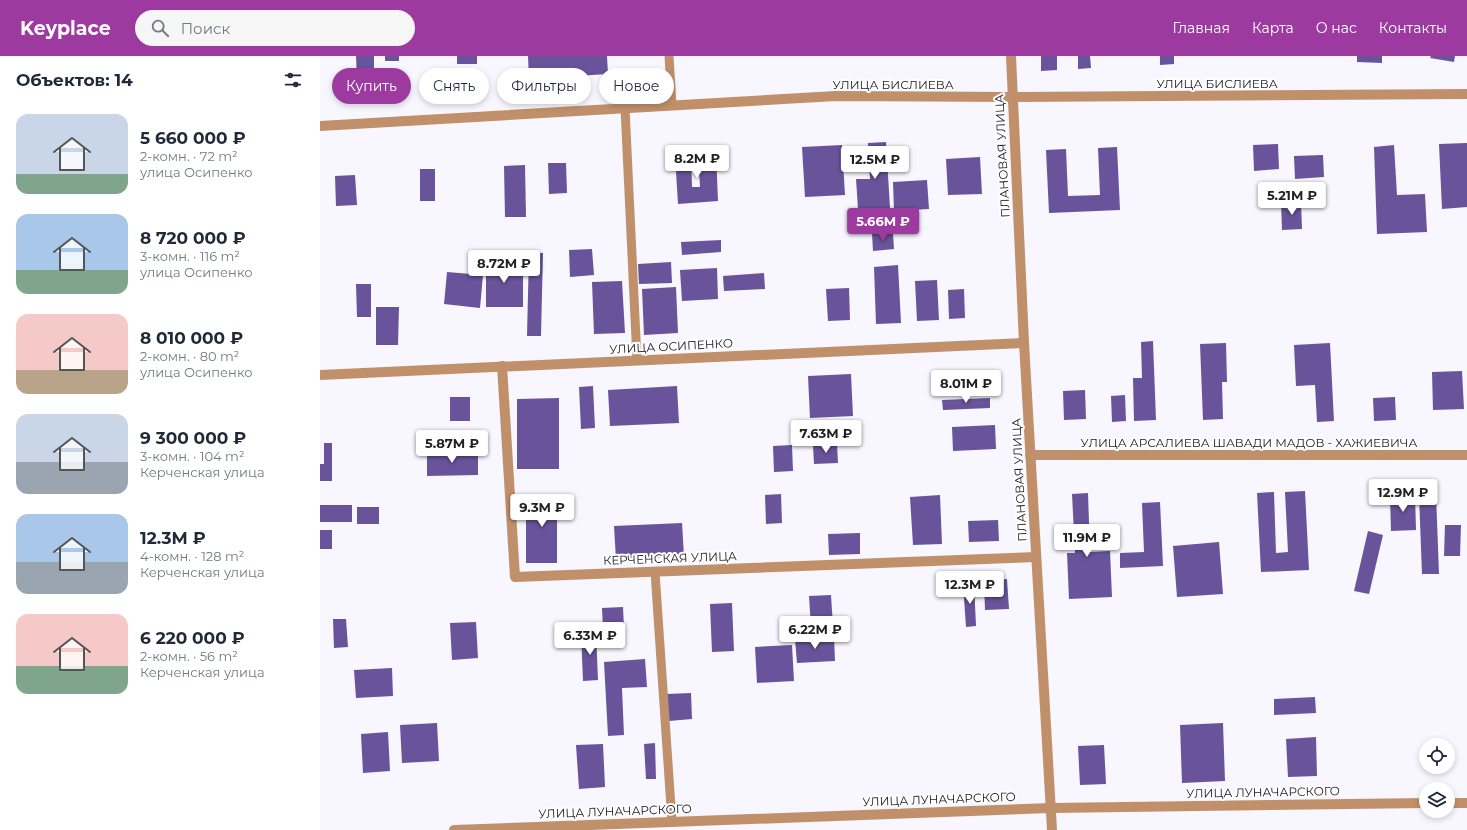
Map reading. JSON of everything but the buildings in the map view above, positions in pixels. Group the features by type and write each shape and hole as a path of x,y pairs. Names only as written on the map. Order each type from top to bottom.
{"street":[{"name":"ПЛАНОВАЯ УЛИЦА","path":"1011,56 1024,343 1052,830"},
{"name":"УЛИЦА БИСЛИЕВА","path":"320,126 836,96 1013,97 1467,94"},
{"name":"УЛИЦА ОСИПЕНКО","path":"320,375 1024,343"},
{"name":"КЕРЧЕНСКАЯ УЛИЦА","path":"502,366 515,577 1036,557"},
{"name":"УЛИЦА АРСАЛИЕВА ШАВАДИ МАДОВ - ХАЖИЕВИЧА","path":"1030,455 1467,455"},
{"name":"УЛИЦА ЛУНАЧАРСКОГО","path":"454,830 1051,808 1419,803"},
{"path":"1455,803 1467,803"}],"lane":[{"path":"669,56 672,105"},
{"path":"625,108 637,360"},
{"path":"655,572 672,822"}]}
